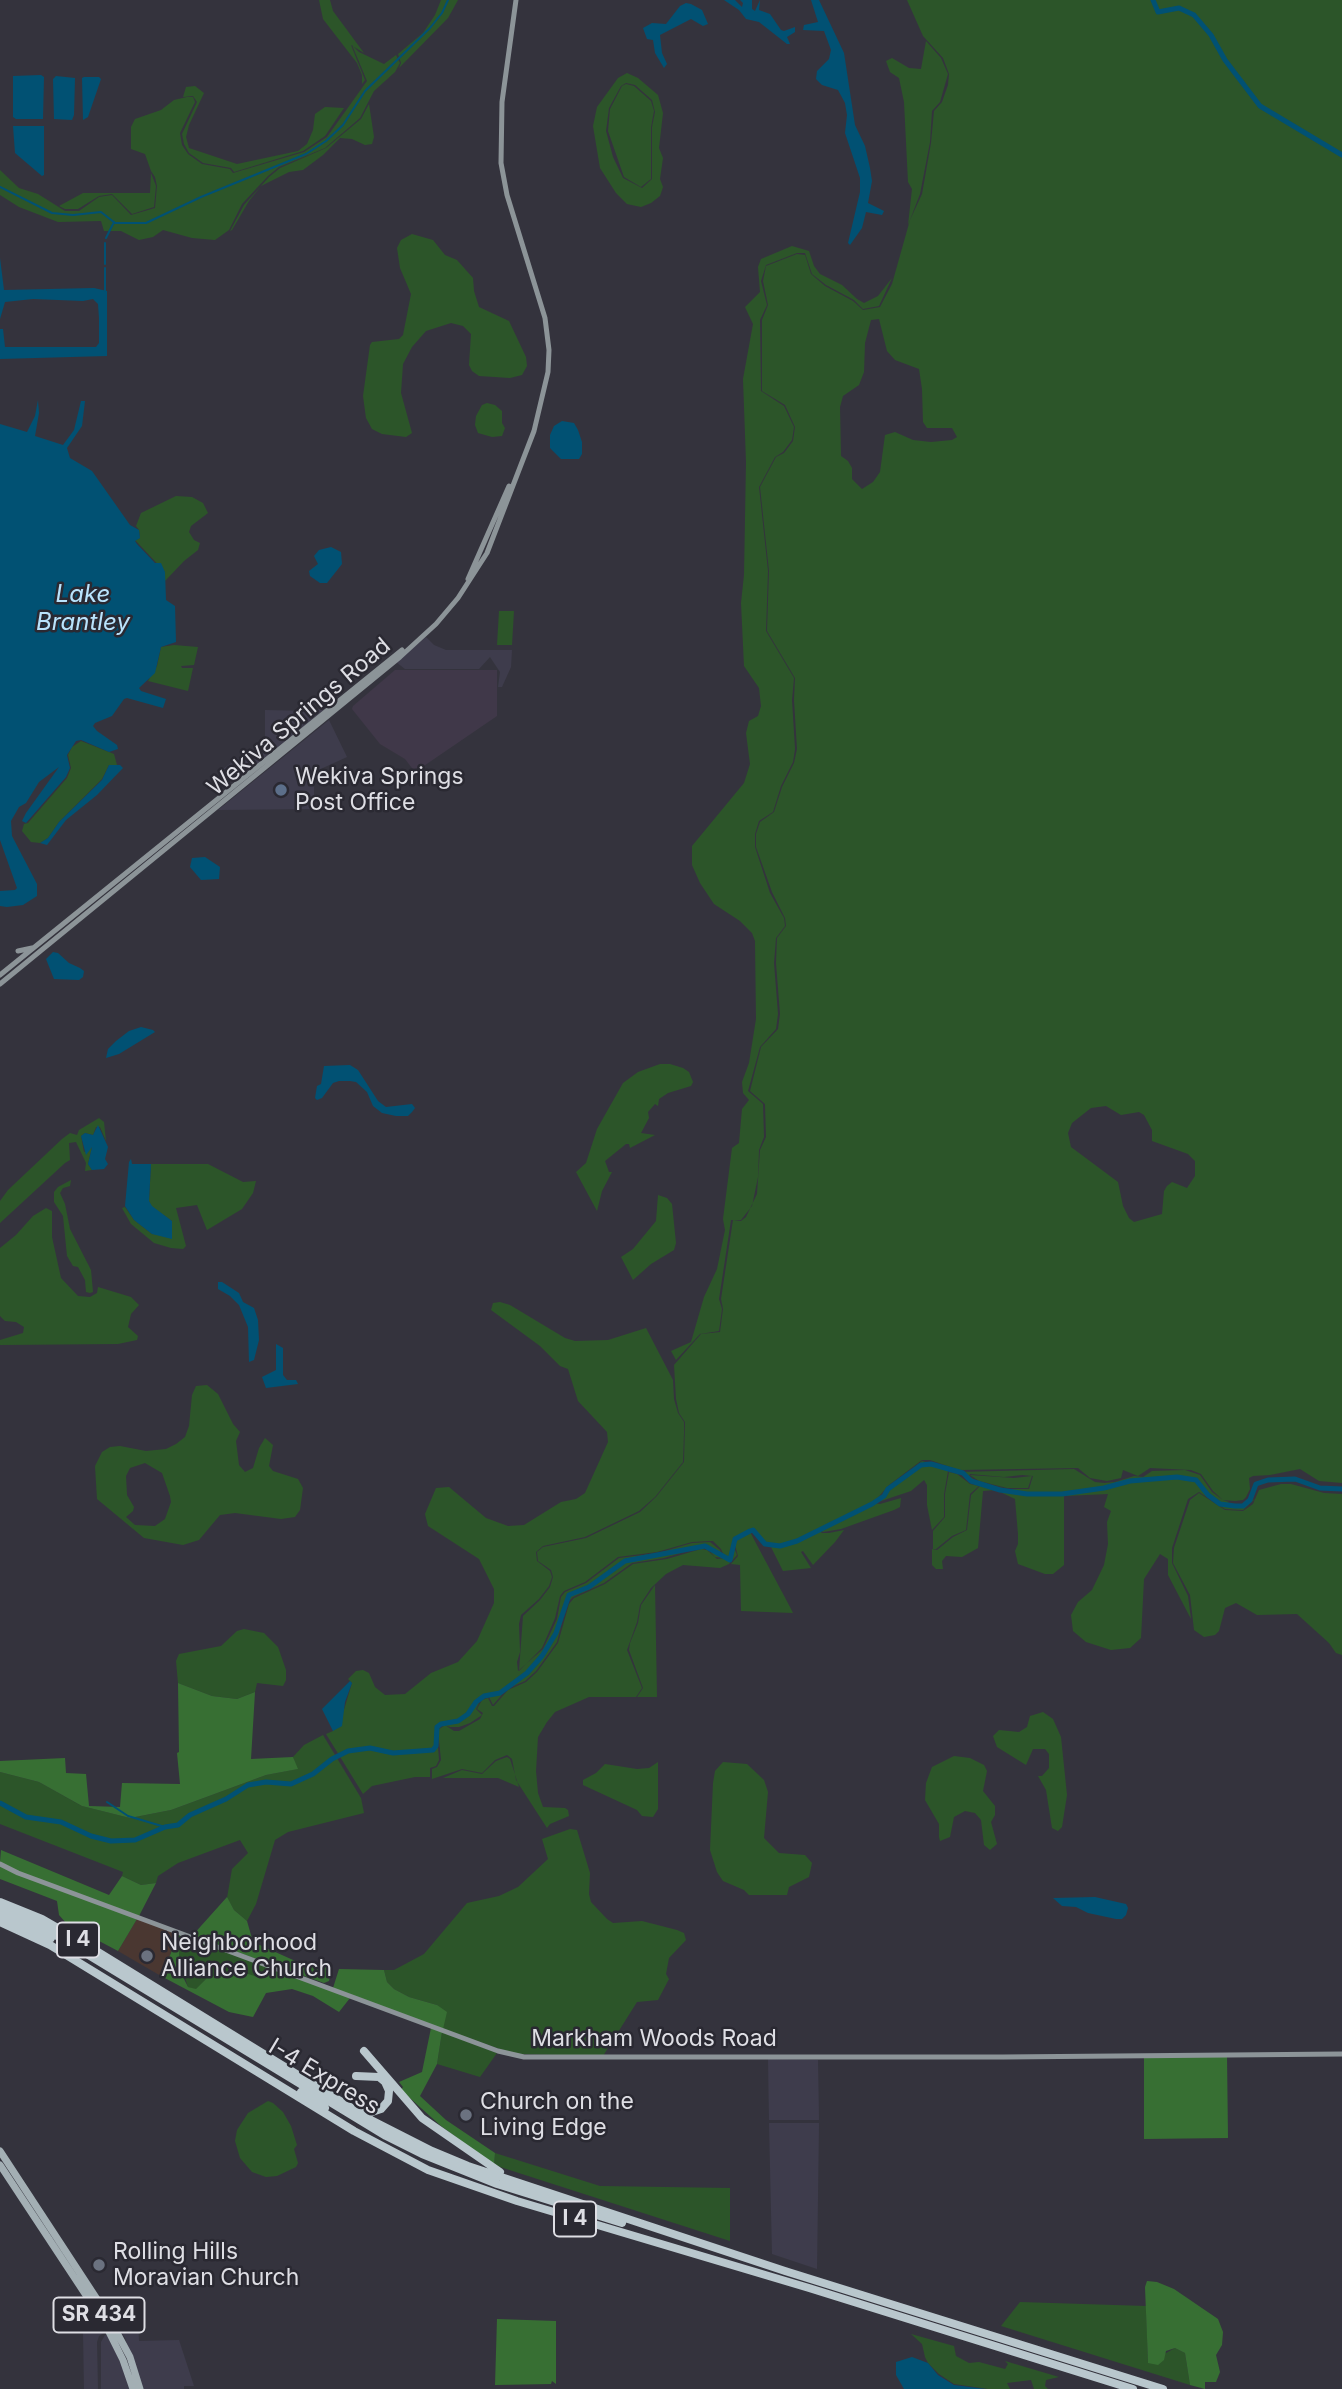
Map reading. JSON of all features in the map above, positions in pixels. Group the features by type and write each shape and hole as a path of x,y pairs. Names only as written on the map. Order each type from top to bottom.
{"highway":[{"name":"I 4","path":"0,1902 42,1919 393,2133 432,2151 555,2195 845,2291 1163,2389"},
{"name":"I-4 Express","path":"0,1909 53,1933 326,2101 422,2154 497,2184 569,2207 630,2225 651,2227"},
{"name":"I-4 Express","path":"0,1915 68,1948 291,2085 351,2124 368,2139"},
{"name":"I 4","path":"0,1922 50,1945 368,2139 428,2170 475,2188 1130,2388"},
{"path":"0,1927 50,1945"},
{"path":"364,2051 414,2109 446,2137 493,2168 555,2195"},
{"path":"328,2094 364,2111 375,2112 384,2106 390,2094 385,2082 373,2075 356,2076"}],"main road":[{"name":"Wekiva Springs Road","path":"302,735 334,712 425,634 458,598 487,554 539,415 548,372 547,326 507,195 500,151 502,102 516,0"},
{"name":"Wekiva Springs Road","path":"0,975 302,735 421,635 453,601 480,554 539,415"},
{"path":"334,712 342,713"},
{"name":"Wekiva Springs Road","path":"0,984 274,757"},
{"path":"18,951 35,947"},
{"path":"21,967 34,968"},
{"name":"Markham Woods Road","path":"0,1864 498,2051 524,2057 1342,2054"},
{"name":"SR 434","path":"0,2151 108,2316 130,2357 140,2389"},
{"path":"0,2162 7,2170 12,2169"},
{"name":"SR 434","path":"0,2162 109,2332 133,2389"},
{"path":"88,2297 100,2312 108,2316"},
{"path":"109,2332 116,2335 125,2354 130,2357"}],"shaded area":[{"path":"426,637 434,645 446,650 512,650 511,667 502,687 498,687 500,672 490,657 479,669 405,669 396,662"},
{"path":"395,670 497,670 497,716 415,772 405,759 380,744 352,709"},
{"path":"322,708 324,710 250,770 223,769 248,751 265,749 265,710 310,711"},
{"path":"329,720 347,757 314,772 314,809 218,810"},
{"path":"137,1919 179,1934 161,1976 118,1951"},
{"path":"768,2059 818,2060 819,2120 769,2120"},
{"path":"769,2123 819,2123 817,2269 772,2254"},
{"path":"59,2317 99,2317 107,2331 99,2336 97,2342 98,2389 84,2389 83,2331 64,2330"},
{"path":"138,2317 139,2341 179,2340 194,2386 184,2386 184,2389 142,2389 125,2338 113,2318"},
{"path":"108,2334 131,2389 101,2389 101,2342"}],"green space":[{"path":"319,0 330,0 333,11 364,53 351,45 365,80 362,84 357,63 323,19"},
{"path":"441,0 458,0 448,18 399,68 401,63 398,54 423,33"},
{"path":"907,0 1342,0 1342,1483 1319,1481 1300,1469 1253,1476 1249,1478 1250,1489 1246,1497 1235,1501 1223,1500 1201,1474 1191,1470 1150,1468 1138,1476 1123,1470 1121,1478 1107,1481 1090,1478 1078,1468 959,1470 922,1460 889,1485 873,1503 880,1504 901,1498 900,1507 894,1510 841,1529 823,1532 820,1529 780,1546 765,1544 754,1531 750,1531 735,1539 733,1545 737,1555 729,1564 720,1568 683,1565 666,1574 651,1588 640,1605 627,1650 642,1688 636,1697 589,1697 555,1712 547,1722 538,1737 538,1793 543,1807 565,1808 569,1816 547,1828 516,1780 512,1759 507,1755 495,1760 482,1773 462,1769 432,1779 432,1769 437,1767 441,1760 438,1730 445,1725 459,1731 480,1719 483,1713 477,1709 482,1700 488,1698 494,1706 508,1690 526,1682 537,1672 558,1643 569,1604 574,1598 605,1584 633,1564 667,1559 701,1549 707,1550 717,1559 725,1558 713,1541 692,1542 657,1552 618,1557 585,1582 564,1591 542,1648 519,1671 523,1616 550,1587 553,1577 551,1570 538,1561 537,1552 543,1547 586,1538 640,1512 656,1497 684,1462 685,1422 679,1413 676,1399 674,1365 701,1334 720,1332 723,1309 721,1299 733,1220 741,1221 746,1217 757,1194 760,1150 766,1137 765,1104 750,1091 761,1047 778,1029 780,1014 777,938 786,926 756,847 756,834 760,822 774,812 797,749 795,678 767,631 769,571 760,487 776,457 784,453 793,441 795,427 785,405 762,391 762,320 768,305 763,281 766,266 797,254 805,255 811,274 825,286 853,301 863,310 880,307 892,284 910,220 922,194 934,111 942,102 948,85 949,74 943,58 923,36","holes":["879,319 887,351 895,360 919,369 923,422 927,428 952,428 957,437 931,442 913,440 895,432 885,435 880,472 873,482 862,489 852,479 852,468 848,461 841,456 840,407 843,396 859,385 864,372 865,343 871,320","1106,1106 1121,1115 1139,1112 1144,1115 1152,1130 1152,1141 1188,1154 1195,1161 1195,1176 1187,1188 1172,1182 1167,1186 1162,1214 1134,1222 1123,1206 1118,1182 1071,1147 1068,1133 1072,1123 1091,1108"]},
{"path":"926,41 941,58 948,74 940,102 932,111 930,142 920,194 908,225 912,189 908,182 904,102 899,78 890,72 886,61 892,58 909,68 921,69"},
{"path":"352,45 359,52 384,64 396,55 400,63 395,72 374,91 360,118 325,148 279,167 268,176 242,204 229,230 215,240 192,238 163,230 153,237 139,240 121,231 104,231 101,221 58,222 19,207 0,195 0,170 19,188 38,194 65,211 79,211 99,197 112,195 131,215 155,208 155,177 145,154 131,149 131,127 135,119 161,110 174,100 187,97 193,97 195,102 180,133 182,145 188,154 202,164 230,169 233,173 304,152 327,137 367,81"},
{"path":"627,73 638,78 658,95 663,113 659,148 663,158 660,179 663,187 660,196 641,207 627,204 616,193 600,168 593,126 597,107 618,78","holes":["626,83 635,85 652,100 655,112 652,127 652,179 642,188 623,178 613,157 606,131 609,108 621,86"]},
{"path":"195,86 204,93 189,125 186,137 189,148 237,164 298,151 307,144 313,130 315,114 325,107 344,108 325,136 303,151 234,172 231,168 203,163 189,153 184,144 182,134 197,102 193,96 183,97 186,87"},
{"path":"622,86 634,86 651,101 654,111 651,127 651,179 641,187 624,177 608,131 610,109"},
{"path":"369,104 374,137 372,144 365,145 352,139 340,138 303,170 289,172 261,186 230,231 244,205 269,177 280,168 326,148 361,119"},
{"path":"151,173 156,186 154,207 132,214 112,194 99,196 78,209 59,206 83,193 150,193"},
{"path":"412,234 433,240 445,255 457,260 473,278 479,307 509,321 526,357 527,366 522,375 510,378 479,376 469,365 471,334 463,326 451,323 426,331 412,347 403,364 401,393 412,433 406,437 382,434 372,429 366,418 363,396 370,345 372,342 399,339 403,335 411,294 400,268 397,248 401,240"},
{"path":"792,246 809,251 820,274 842,285 864,303 878,296 892,278 879,306 863,309 854,300 812,274 805,253 797,253 766,265 761,281 767,305 760,320 761,391 784,406 794,427 792,440 783,452 775,457 759,487 768,571 766,631 794,678 792,700 795,749 793,762 781,786 773,812 759,821 755,847 770,893 784,918 785,926 776,938 776,1029 760,1047 748,1091 763,1104 764,1137 759,1150 758,1177 752,1206 741,1220 731,1220 719,1299 722,1309 719,1331 700,1334 676,1360 671,1351 691,1342 704,1297 717,1269 725,1230 723,1219 732,1148 739,1143 742,1109 749,1100 743,1093 742,1082 749,1063 756,1019 755,941 752,933 740,921 714,904 700,883 692,865 692,846 744,783 750,764 746,733 749,721 758,716 761,706 759,688 744,666 741,603 746,462 743,379 753,324 745,307 760,292 758,267 761,259"},
{"path":"487,403 502,411 505,428 502,436 492,437 478,433 476,416 482,405"},
{"path":"176,496 192,497 203,503 208,513 191,526 189,532 194,540 200,543 198,550 165,581 165,572 135,540 140,538 136,526 141,513"},
{"path":"499,611 514,611 512,645 497,645"},
{"path":"161,647 198,647 194,665 181,666 193,668 188,691 148,681 157,666"},
{"path":"81,741 114,754 117,765 109,765 102,779 59,822 48,838 40,843 31,842 22,831 24,824 28,823 67,778 71,768 68,755 72,747"},
{"path":"660,1064 683,1068 689,1072 693,1082 691,1086 668,1093 659,1099 658,1106 655,1104 648,1112 649,1118 641,1133 655,1135 630,1148 629,1144 626,1144 605,1161 609,1172 612,1172 602,1191 597,1211 576,1172 586,1163 597,1129 623,1083 638,1072"},
{"path":"99,1118 104,1122 106,1141 100,1127 96,1127 93,1135 85,1133 81,1136 84,1152 92,1147 88,1164 92,1170 85,1171 86,1163 76,1142 69,1143 70,1160 0,1223 0,1201 8,1190 62,1139 70,1133 77,1135 79,1130"},
{"path":"151,1164 208,1164 243,1182 256,1181 253,1193 242,1209 207,1230 197,1205 176,1208 186,1246 183,1249 171,1248 154,1243 131,1224 122,1208 125,1207 134,1220 152,1234 172,1236 172,1221 151,1206 149,1201"},
{"path":"71,1180 70,1186 63,1188 60,1193 70,1229 91,1270 93,1292 90,1293 86,1292 85,1280 78,1267 73,1266 67,1256 63,1216 54,1202 54,1192"},
{"path":"658,1195 667,1198 672,1204 676,1243 674,1250 651,1264 633,1280 621,1257 633,1249 656,1221"},
{"path":"46,1208 52,1211 52,1237 61,1278 78,1296 90,1297 97,1293 98,1287 131,1297 139,1305 131,1314 128,1327 138,1336 137,1340 118,1344 0,1345 0,1340 23,1333 24,1327 16,1322 5,1321 0,1316 0,1248 33,1216"},
{"path":"500,1302 575,1341 608,1340 646,1328 673,1380 674,1399 684,1422 683,1462 655,1497 639,1511 585,1537 543,1546 536,1552 537,1561 550,1571 552,1577 539,1599 521,1615 518,1671 543,1649 557,1619 561,1597 565,1592 586,1583 619,1558 658,1553 692,1543 710,1542 720,1550 723,1558 715,1557 708,1549 701,1547 664,1558 632,1563 604,1583 573,1597 567,1603 557,1642 536,1671 525,1681 507,1689 493,1705 489,1697 481,1699 476,1709 482,1715 470,1723 459,1727 442,1724 439,1727 439,1760 436,1766 430,1768 430,1777 415,1777 372,1786 363,1794 326,1734 333,1731 343,1713 352,1683 348,1679 356,1671 363,1670 369,1673 375,1687 385,1695 405,1694 431,1673 458,1662 477,1641 494,1603 494,1589 479,1559 428,1526 425,1514 436,1488 449,1487 486,1518 508,1526 524,1525 561,1502 576,1499 585,1493 608,1442 607,1432 578,1401 568,1369 560,1366 540,1346 491,1310 493,1303"},
{"path":"207,1385 218,1394 240,1432 236,1441 239,1465 245,1472 253,1468 265,1438 273,1445 269,1466 273,1471 298,1479 303,1488 300,1510 295,1517 281,1519 235,1513 220,1515 199,1540 183,1545 144,1538 97,1499 95,1466 102,1452 110,1447 146,1451 166,1449 176,1444 185,1437 189,1426 192,1395 196,1386","holes":["145,1463 162,1473 171,1502 165,1519 155,1526 135,1525 126,1517 134,1507 127,1495 126,1476 130,1468"]},
{"path":"922,1461 959,1472 1074,1469 1095,1482 1104,1483 1134,1476 1143,1477 1152,1471 1185,1470 1200,1475 1212,1492 1229,1502 1229,1507 1239,1507 1255,1499 1243,1510 1225,1509 1199,1492 1188,1499 1172,1548 1172,1563 1188,1596 1191,1619 1168,1575 1168,1559 1160,1554 1144,1579 1141,1638 1130,1648 1111,1650 1086,1642 1073,1631 1071,1615 1078,1602 1092,1590 1104,1565 1108,1544 1107,1522 1111,1511 1104,1507 1108,1494 1064,1496 1064,1565 1053,1574 1045,1574 1018,1564 1015,1551 1018,1534 1015,1499 996,1490 983,1491 978,1548 962,1557 946,1556 942,1561 943,1569 936,1569 932,1565 932,1549 937,1550 967,1530 971,1495 980,1486 958,1473 948,1471 944,1517 932,1530 927,1505 927,1485 924,1480 911,1491 875,1503 890,1486","holes":["969,1476 1033,1476 1029,1489 1007,1489 978,1482"]},
{"path":"949,1472 979,1486 970,1494 966,1530 933,1549 933,1531 945,1517"},
{"path":"970,1475 1014,1478 1032,1476 1028,1488 1007,1488 979,1481"},
{"path":"1281,1484 1342,1494 1342,1655 1336,1653 1329,1643 1297,1614 1257,1615 1236,1603 1225,1608 1219,1631 1215,1635 1204,1637 1194,1630 1190,1595 1173,1563 1174,1548 1190,1500 1199,1493 1225,1510 1243,1511 1253,1504 1259,1490"},
{"path":"844,1530 813,1565 803,1551 801,1552 811,1568 783,1571 771,1547 798,1542 820,1531 829,1533"},
{"path":"750,1532 793,1613 741,1611 740,1565 731,1564 738,1556 735,1545 737,1540"},
{"path":"655,1585 657,1697 637,1697 643,1688 629,1650 630,1643 638,1623 641,1605"},
{"path":"244,1629 264,1633 278,1647 286,1670 283,1686 257,1683 255,1692 237,1699 212,1696 178,1683 176,1661 179,1654 221,1646 237,1631"},
{"path":"178,1683 212,1696 237,1699 255,1692 251,1759 293,1757 298,1769 266,1775 171,1810 130,1818 82,1806 39,1782 0,1772 0,1761 65,1758 66,1773 86,1774 89,1806 120,1807 122,1783 180,1784 177,1753"},
{"path":"1043,1712 1053,1719 1061,1737 1067,1795 1062,1827 1058,1831 1052,1828 1046,1790 1038,1776 1042,1776 1049,1768 1049,1754 1045,1749 1033,1749 1026,1765 997,1747 993,1736 999,1730 1019,1732 1027,1727 1030,1716"},
{"path":"323,1735 361,1798 364,1813 288,1832 275,1840 256,1904 247,1921 234,1910 227,1898 232,1869 248,1853 240,1840 178,1863 158,1876 156,1883 141,1885 122,1876 123,1872 0,1824 0,1772 39,1782 82,1806 130,1818 171,1810 266,1775 297,1769 293,1757 304,1745"},
{"path":"954,1756 970,1758 984,1765 987,1771 983,1791 995,1806 995,1815 991,1822 997,1844 990,1850 984,1845 981,1820 975,1813 965,1811 954,1817 950,1837 940,1841 939,1824 925,1800 926,1783 932,1767"},
{"path":"507,1757 519,1787 498,1778 443,1778 462,1770 482,1774 496,1761"},
{"path":"658,1762 658,1809 653,1817 642,1816 637,1810 583,1785 583,1780 605,1764 637,1769 649,1768"},
{"path":"723,1762 747,1764 764,1780 768,1792 764,1838 779,1853 805,1855 812,1863 809,1877 789,1887 787,1895 749,1895 723,1881 717,1872 710,1850 713,1783 715,1771"},
{"path":"570,1829 577,1830 590,1873 591,1902 607,1919 613,1923 642,1921 677,1930 684,1933 686,1940 669,1958 666,1974 669,1979 658,2000 637,2002 603,2056 514,2054 443,2029 437,2005 409,1997 387,1982 384,1970 394,1970 424,1954 467,1903 499,1896 518,1887 548,1859 542,1839"},
{"path":"1,1850 109,1895 122,1876 141,1885 156,1883 139,1916 18,1872 0,1862"},
{"path":"0,1866 137,1919 118,1951 67,1924 59,1915 57,1901 0,1879"},
{"path":"227,1897 234,1910 247,1921 253,1942 302,1964 332,1968 329,1981 324,1983 192,1936"},
{"path":"179,1934 266,1966 261,1978 216,1975 206,1979 197,1990 188,1987 179,1969 174,1946"},
{"path":"174,1946 179,1950 179,1969 188,1987 196,1989 206,1979 230,1974 232,1969 261,1978 266,1966 442,2032 437,2064 420,2096 446,2120 495,2153 494,2165 441,2126 401,2090 403,2087 399,2082 422,2072 431,2028 350,1998 339,2012 313,1996 292,1989 266,1993 253,2017 229,2012 161,1976"},
{"path":"339,1969 384,1970 387,1982 394,1989 409,1997 437,2005 447,2012 443,2029 333,1988"},
{"path":"442,2032 497,2053 480,2077 437,2064"},
{"path":"1227,2055 1228,2138 1144,2139 1144,2057"},
{"path":"268,2101 283,2112 291,2126 297,2145 294,2149 298,2163 296,2167 277,2176 266,2177 252,2172 240,2158 235,2141 237,2130 248,2113"},
{"path":"495,2153 600,2186 730,2188 730,2241 494,2165"},
{"path":"1147,2281 1174,2289 1218,2319 1223,2332 1222,2345 1216,2355 1220,2372 1216,2382 1205,2382 1205,2389 1190,2385 1185,2353 1175,2348 1166,2351 1164,2360 1158,2365 1148,2363"},
{"path":"1020,2302 1146,2306 1148,2363 1175,2348 1185,2353 1190,2385 1001,2326"},
{"path":"497,2319 556,2321 556,2384 552,2381 551,2384 495,2385"},
{"path":"911,2334 954,2346 956,2356 969,2363 979,2362 1005,2369 1008,2364 1005,2361 1059,2377 1046,2380 1045,2386 1048,2389 1034,2389 1031,2380 1007,2383 1010,2389 954,2384 928,2363 922,2344"}],"water":[{"path":"724,0 735,0 742,7 740,0 752,0 752,9 755,11 760,0 759,10 770,14 781,30 795,27 795,32 787,37 790,44 759,22 746,19 739,10"},
{"path":"811,0 819,0 844,53 855,125 865,146 870,168 872,181 868,203 884,211 882,215 866,212 862,228 850,245 848,243 860,192 860,178 845,133 845,103 838,90 822,85 816,79 817,71 829,59 831,50 824,31 803,30 804,25 818,22"},
{"path":"686,3 702,10 708,24 703,26 691,19 660,35 662,53 667,64 664,68 655,53 653,40 647,39 643,28 652,23 666,24 680,6"},
{"path":"13,76 44,77 43,119 16,119 13,117"},
{"path":"56,76 75,78 72,120 54,119 53,79"},
{"path":"82,78 101,79 88,117 83,120"},
{"path":"13,126 44,126 44,175 15,153"},
{"path":"0,258 4,290 94,288 107,291 107,356 0,359 0,329 3,329 5,347 96,347 99,343 99,318 98,304 93,299 33,299 5,302 0,319"},
{"name":"Lake Brantley","path":"38,400 35,436 63,445 74,430 81,401 85,401 82,426 67,448 70,458 92,471 130,525 139,530 140,538 135,541 137,544 155,563 161,563 165,572 166,600 175,606 176,642 161,647 155,673 139,688 166,699 163,708 124,699 112,716 93,726 117,745 118,749 109,752 81,740 76,741 67,755 70,768 66,777 26,823 22,821 26,813 59,767 39,782 26,803 19,807 11,821 12,836 37,884 37,896 23,905 7,907 0,906 0,891 17,888 0,840 0,424 27,432 35,416"},
{"path":"562,421 574,423 578,430 582,442 579,459 561,459 550,448 550,435 554,426"},
{"path":"331,547 341,552 342,564 327,583 320,583 310,576 309,571 318,564 314,556 319,550"},
{"path":"109,765 120,765 123,768 97,795 66,820 47,845 40,843 48,838 59,822 102,780"},
{"path":"205,857 220,867 219,879 201,880 190,867 192,858"},
{"path":"53,952 84,971 83,977 79,980 54,979 46,959"},
{"path":"141,1027 155,1032 119,1054 106,1058 108,1049 116,1041 129,1031"},
{"path":"350,1065 358,1070 378,1101 386,1107 412,1104 415,1108 408,1116 382,1113 373,1106 367,1092 356,1082 350,1081 333,1083 322,1098 315,1098 324,1066"},
{"path":"98,1125 108,1147 105,1159 108,1164 104,1169 92,1170 88,1164 92,1147 86,1155 81,1136 85,1133 93,1135"},
{"path":"131,1159 132,1164 151,1164 149,1201 172,1221 172,1239 152,1234 134,1220 125,1206"},
{"path":"218,1282 239,1293 243,1302 254,1308 259,1340 254,1360 249,1362 248,1327 239,1305 218,1289"},
{"path":"276,1344 283,1348 283,1375 287,1380 296,1380 298,1384 266,1388 262,1377 276,1370"},
{"path":"350,1681 352,1683 345,1702 342,1726 333,1731 322,1709"},
{"path":"1095,1897 1126,1904 1126,1915 1122,1919 1116,1919 1088,1913 1076,1907 1062,1906 1053,1898"},
{"path":"912,2357 928,2363 938,2375 954,2385 986,2389 904,2389 896,2375 896,2362"}],"waterway":[{"path":"0,187 52,213 73,215 101,212 115,223 146,223 306,154 326,141 343,125 365,91 430,28 448,0"},
{"path":"1153,0 1158,12 1179,8 1194,15 1260,106 1342,155"},
{"path":"106,238 114,222"},
{"path":"105,243 105,264"},
{"path":"105,268 105,291"},
{"path":"0,1803 26,1817 61,1822 91,1836 111,1841 135,1840 165,1827 178,1825 190,1815 226,1799 248,1785 266,1782 291,1784 313,1774 332,1759 348,1751 370,1748 393,1753 433,1750 436,1746 437,1727 458,1721 484,1696 500,1693 527,1673 542,1656 556,1633 569,1595 589,1587 625,1561 705,1546 730,1560 735,1539 753,1530 765,1544 780,1546 797,1541 872,1504 921,1465 931,1464 963,1473 971,1481 1000,1490 1027,1494 1062,1494 1130,1481 1177,1477 1196,1480 1208,1495 1220,1504 1235,1506 1243,1506 1250,1500 1256,1484 1268,1480 1295,1479 1320,1488 1342,1489"},
{"path":"107,1802 128,1816 165,1827"}],"place":[{"name":"Wekiva Springs Post Office","path":"281,790"},
{"name":"Neighborhood Alliance Church","path":"147,1956"},
{"name":"Church on the Living Edge","path":"466,2115"},
{"name":"Rolling Hills Moravian Church","path":"99,2265"}]}
